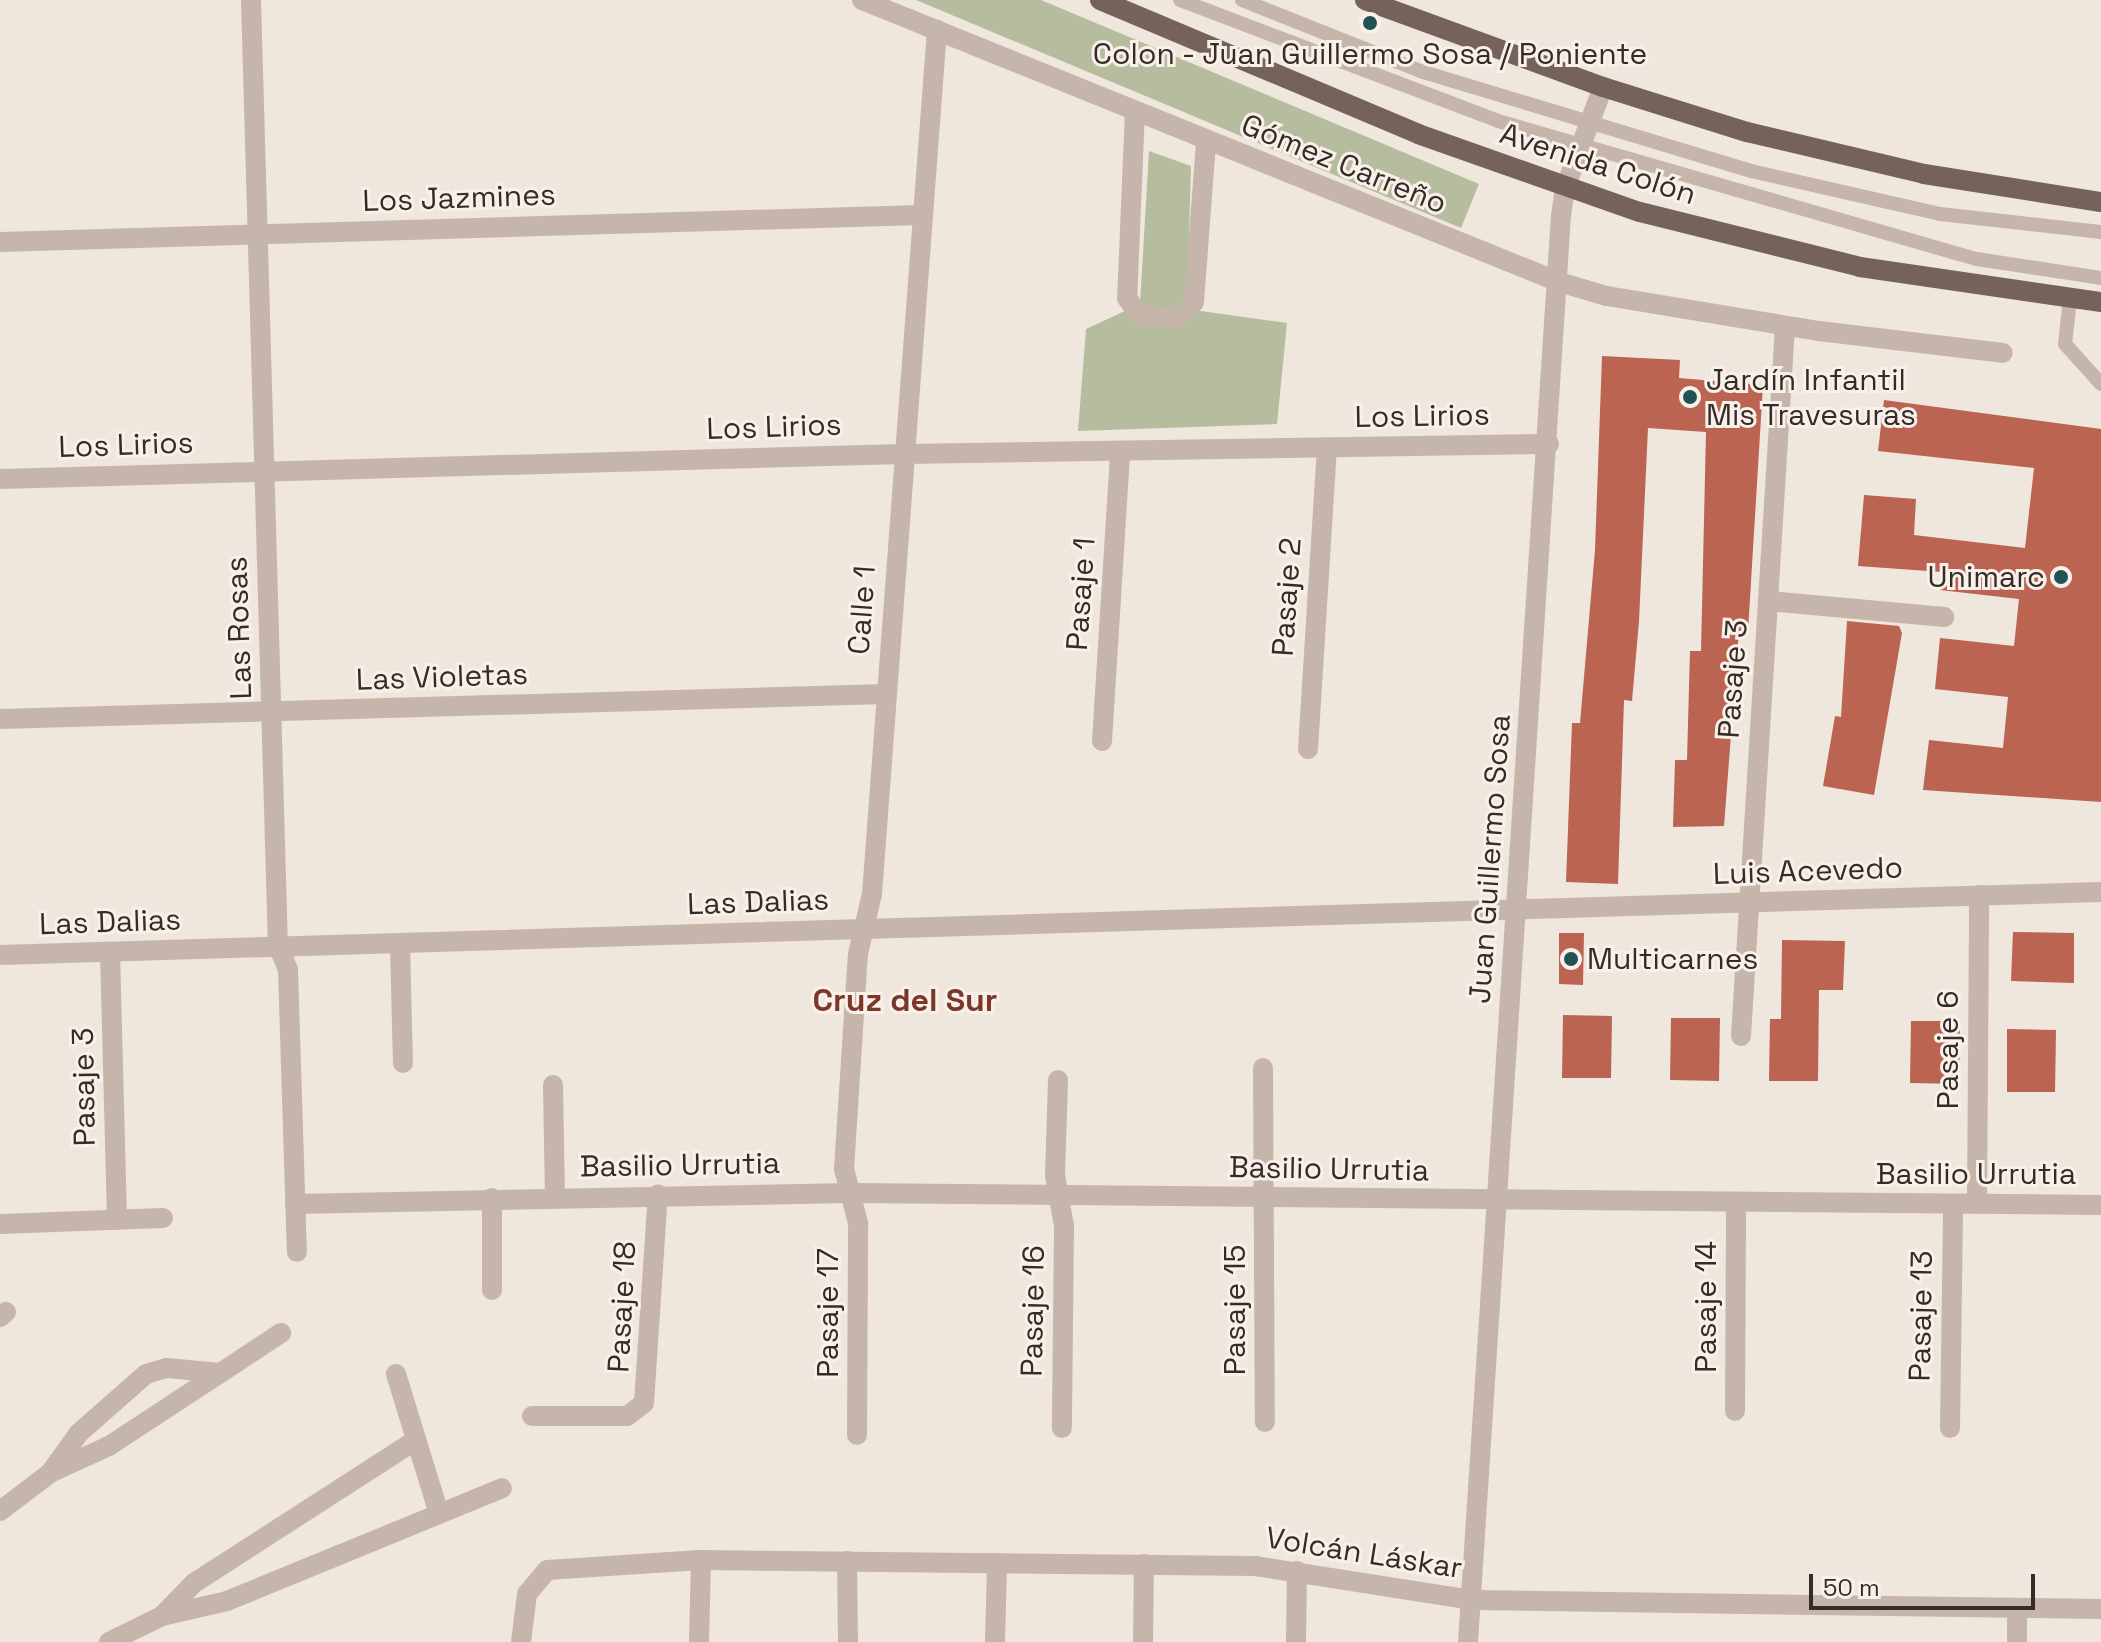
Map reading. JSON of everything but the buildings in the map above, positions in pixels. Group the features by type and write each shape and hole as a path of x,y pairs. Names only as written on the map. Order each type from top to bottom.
{"main road":[{"name":"Avenida Colón","path":"1100,0 1418,134 1565,188 1783,251 2101,302"},
{"path":"1365,0 1603,87 1829,153 2101,202"}],"street":[{"name":"Las Rosas","path":"251,0 278,946 288,970 297,1252"},
{"name":"Gómez Carreño","path":"862,0 1559,282 1607,296 1785,326 2003,353"},
{"name":"Calle 1","path":"850,1193 844,1169 863,929 872,894 920,215 937,29"},
{"name":"Juan Guillermo Sosa","path":"1468,1642 1565,188 1603,87"},
{"path":"1135,111 1128,304 1135,314 1159,319 1177,318 1194,302 1206,141"},
{"name":"Los Jazmines","path":"0,242 920,215"},
{"name":"Pasaje 3","path":"1741,1036 1785,326"},
{"name":"Los Lirios","path":"0,479 903,454 1549,444"},
{"name":"Pasaje 2","path":"1308,749 1327,448"},
{"name":"Pasaje 1","path":"1102,741 1120,451"},
{"path":"1768,601 1944,617"},
{"name":"Las Violetas","path":"0,719 886,694"},
{"name":"Luis Acevedo","path":"1517,910 2101,892"},
{"name":"Pasaje 6","path":"1977,1204 1979,895"},
{"name":"Las Dalias","path":"0,955 1517,910"},
{"path":"400,943 403,1063"},
{"name":"Pasaje 3","path":"110,952 117,1220"},
{"name":"Pasaje 15","path":"1263,1068 1265,1422"},
{"name":"Pasaje 16","path":"1058,1080 1059,1196 1064,1226 1062,1428"},
{"name":"Basilio Urrutia","path":"553,1085 555,1197"},
{"name":"Basilio Urrutia","path":"295,1204 658,1194 850,1193 2101,1205"},
{"name":"Pasaje 17","path":"850,1193 858,1223 857,1435"},
{"name":"Pasaje 18","path":"532,1416 627,1416 644,1403 658,1194"},
{"path":"492,1198 492,1290"},
{"name":"Pasaje 14","path":"1735,1411 1736,1203"},
{"name":"Pasaje 13","path":"1950,1428 1953,1204"},
{"path":"0,1224 163,1218"},
{"path":"0,1511 50,1473 102,1451 281,1333"},
{"path":"50,1473 79,1433 146,1374 167,1368 220,1373"},
{"path":"396,1374 439,1514"},
{"path":"162,1616 194,1583 416,1440"},
{"path":"109,1642 162,1616 227,1601 502,1488"},
{"path":"699,1642 701,1560"},
{"name":"Volcán Láskar","path":"521,1642 527,1594 539,1576 557,1566 701,1560 1144,1564 1297,1571 1471,1600 2101,1609"},
{"path":"847,1561 848,1642"},
{"path":"995,1642 997,1563"},
{"path":"1143,1642 1144,1564"},
{"path":"1296,1642 1297,1571"},
{"path":"2017,1608 2017,1642"}],"lane":[{"path":"1180,0 1462,109 1977,259 2101,278"},
{"path":"1242,0 1420,71 1751,171 1892,205 1992,223 2101,232"},
{"path":"2070,299 2065,344 2101,384"}],"green space":[{"path":"916,0 1041,0 1479,184 1461,228"},
{"path":"1149,151 1191,166 1187,309 1287,323 1277,424 1078,431 1086,329 1140,304"}],"place":[{"name":"Colon - Juan Guillermo Sosa / Poniente","path":"1370,23"},
{"name":"Jardín Infantil Mis Travesuras","path":"1690,397"},
{"name":"Unimarc","path":"2061,577"},
{"name":"Multicarnes","path":"1571,959"}],"district":[{"name":"Cruz del Sur","path":"905,1000"}]}
